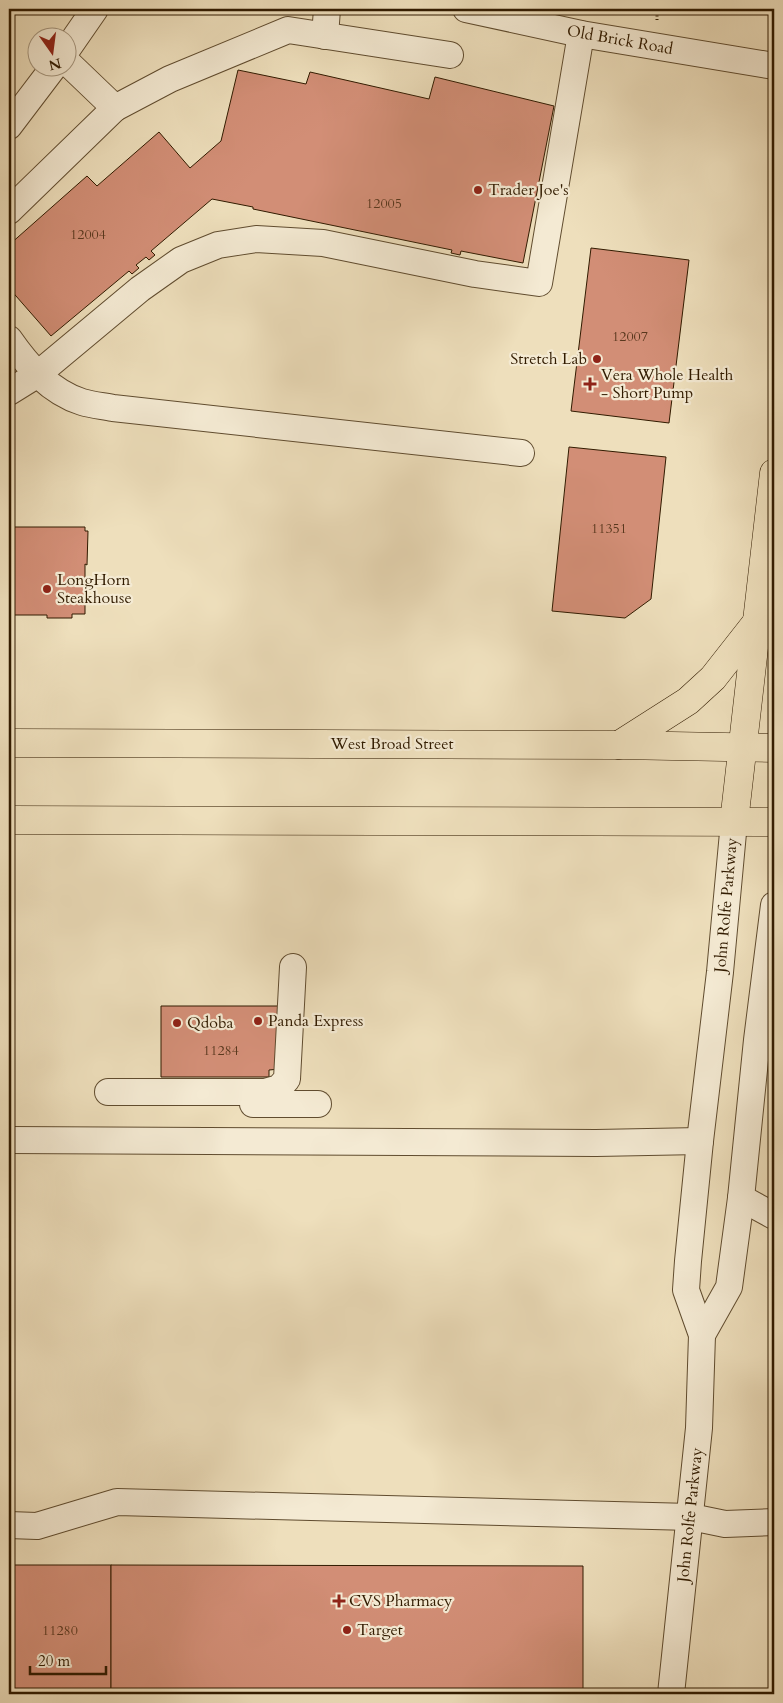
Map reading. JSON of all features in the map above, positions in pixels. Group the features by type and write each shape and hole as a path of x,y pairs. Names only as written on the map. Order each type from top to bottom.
{"main road":[{"name":"John Rolfe Parkway","path":"734,822 744,748 774,473"},
{"path":"619,745 688,701 717,672 757,622"},
{"name":"West Broad Street","path":"9,743 619,745 774,748"},
{"path":"9,820 774,822"}],"street":[{"path":"78,34 95,9"},
{"path":"325,36 327,9"},
{"name":"Old Brick Road","path":"466,9 581,34 774,66"},
{"path":"9,211 115,108 170,79 288,30 450,55"},
{"path":"9,392 38,374 140,289 181,260 218,246 256,239 323,243 475,274 539,284 581,34"},
{"path":"78,73 115,108"},
{"path":"9,126 45,78"},
{"path":"9,339 38,374 57,390 82,402 113,408 521,453"},
{"name":"John Rolfe Parkway","path":"671,1694 699,1428 702,1335 686,1290 734,822"},
{"name":"John Rolfe Parkway","path":"702,1335 729,1287 741,1198 757,1040 774,905"},
{"path":"293,968 286,1079 279,1088 266,1092 108,1099 318,1104"},
{"path":"9,1140 596,1143 700,1141"},
{"path":"741,1198 774,1216"},
{"path":"9,1525 38,1526 117,1502 690,1517 724,1524 774,1522"}],"path":[{"path":"656,20 658,9"}],"building":[{"path":"238,70 306,84 310,72 429,99 435,77 554,106 523,263 461,251 460,255 451,253 452,250 212,199 151,251 155,255 149,260 146,257 136,265 139,268 132,274 129,271 51,336 9,288 9,245 87,176 97,186 159,132 190,168 221,141"},
{"path":"591,248 689,260 669,423 571,411"},
{"path":"569,447 666,457 651,599 625,618 552,611"},
{"name":"LongHorn Steakhouse","path":"9,527 85,527 85,531 88,531 87,565 85,564 85,614 72,614 72,618 47,618 47,615 9,615"},
{"path":"161,1006 281,1006 280,1069 269,1070 269,1077 161,1077"},
{"path":"9,1565 111,1565 111,1694 9,1694"},
{"name":"Target","path":"111,1565 583,1566 583,1694 111,1694"}],"place":[{"name":"Trader Joe's","path":"478,190"},
{"name":"Stretch Lab","path":"597,359"},
{"name":"Vera Whole Health - Short Pump","path":"590,384"},
{"name":"LongHorn Steakhouse","path":"47,589"},
{"name":"Panda Express","path":"258,1021"},
{"name":"Qdoba","path":"177,1023"},
{"name":"CVS Pharmacy","path":"339,1601"},
{"name":"Target","path":"347,1630"}]}
